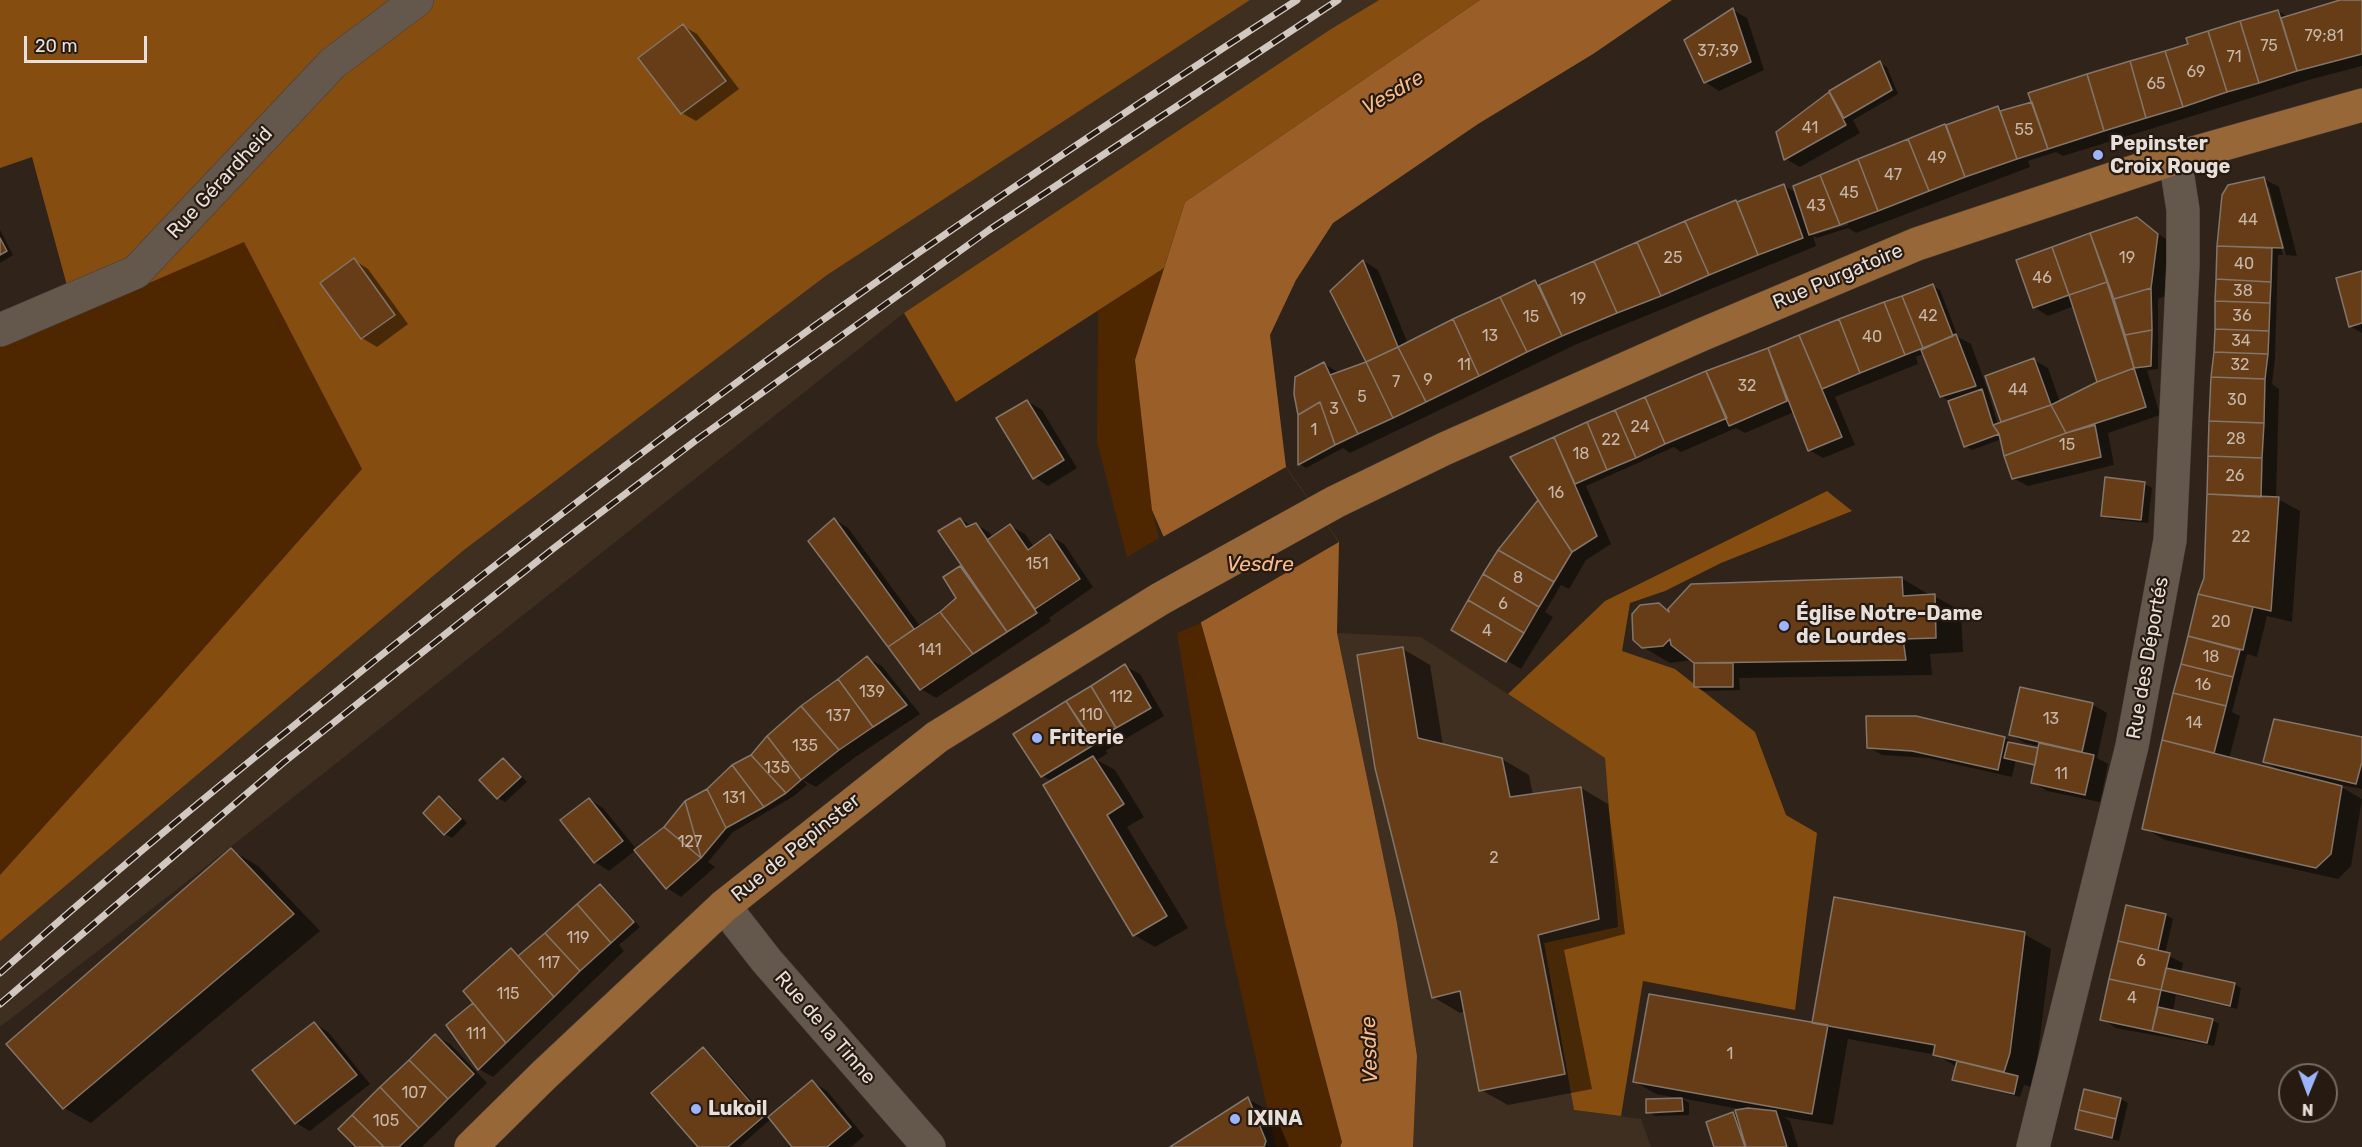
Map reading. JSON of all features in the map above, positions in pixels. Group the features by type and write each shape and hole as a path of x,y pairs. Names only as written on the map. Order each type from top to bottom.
{"main road":[{"name":"Rue Purgatoire","path":"1160,599 1335,502 1444,449 1701,335 1917,244 2175,158 2362,105"},
{"name":"Rue de Pepinster","path":"471,1147 724,906 938,737 1160,599"}],"street":[{"name":"Rue Gérardheid","path":"0,330 136,272 333,63 417,0"},
{"name":"Rue des Déportés","path":"2033,1147 2132,746 2170,540 2184,210 2175,158"},
{"name":"Rue de la Tinne","path":"724,906 766,960 929,1147"}],"shaded area":[{"path":"0,0 1250,0 827,275 464,550 0,941 0,875 362,469 244,242 75,315 32,157 0,168"},
{"path":"1250,0 1379,0 1331,29 904,313 0,1027 0,941 464,550 827,275"},
{"path":"1379,0 1480,0 1185,202 1164,268 956,402 904,313 1331,29"},
{"path":"244,241 362,469 0,875 0,347"},
{"path":"1164,268 1153,307 1152,510 1159,538 1127,557 1097,442 1098,311"},
{"path":"1827,491 1852,511 1721,563 1665,591 1630,603 1622,651 1675,669 1755,732 1786,815 1817,833 1795,1010 1643,981 1621,1116 1574,1110 1544,943 1618,927 1605,758 1508,694 1605,601"},
{"path":"1201,623 1257,821 1342,1142 1340,1147 1276,1147 1225,922 1177,633"},
{"path":"1337,633 1421,637 1605,758 1618,927 1544,943 1574,1110 1641,1119 1651,1147 1413,1147 1417,1056 1397,923"}],"water":[{"name":"Vesdre","path":"1480,0 1672,0 1593,54 1478,124 1333,223 1296,280 1270,335 1286,467 1339,542 1337,633 1397,923 1417,1056 1413,1147 1340,1147 1342,1142 1257,821 1201,623 1152,510 1135,360 1185,202"}],"pier":[{"path":"1286,467 1339,542 1198,624 1161,538"}],"building":[{"path":"2340,0 2362,0 2362,54 2297,71 2281,18"},
{"path":"1733,8 1751,62 1704,83 1684,40"},
{"path":"2278,10 2297,71 2259,83 2240,21"},
{"path":"2240,21 2259,83 2227,92 2208,31"},
{"path":"683,24 726,81 681,114 638,58"},
{"path":"2208,31 2227,92 2183,107 2165,51 2188,44 2186,38"},
{"path":"2165,51 2183,107 2146,118 2130,61"},
{"path":"1880,61 1892,90 1844,118 1829,91"},
{"path":"2130,61 2146,118 2104,131 2087,74"},
{"path":"2087,74 2104,131 2048,149 2028,93"},
{"path":"1829,92 1846,125 1784,160 1776,132"},
{"path":"2032,102 2048,149 2017,159 2000,111"},
{"path":"1998,106 2017,159 1965,177 1946,125"},
{"path":"1945,124 1965,177 1929,191 1908,139"},
{"path":"1908,139 1929,191 1878,211 1858,159"},
{"path":"1858,159 1878,211 1840,225 1820,175"},
{"path":"1820,175 1840,225 1809,235 1793,186"},
{"path":"2264,177 2283,248 2217,246 2222,195 2228,185"},
{"path":"1784,184 1803,238 1758,255 1737,202"},
{"path":"1736,200 1758,255 1709,275 1685,221"},
{"path":"2137,217 2158,234 2151,288 2114,299 2090,233"},
{"path":"1685,221 1709,275 1661,296 1637,242"},
{"path":"2090,233 2107,282 2069,295 2052,247"},
{"path":"0,238 7,251 0,255"},
{"path":"1637,242 1661,296 1617,313 1594,261"},
{"path":"2217,246 2272,248 2271,282 2216,279"},
{"path":"2052,247 2069,295 2033,308 2016,260"},
{"path":"354,258 395,315 361,339 320,283"},
{"path":"1363,260 1398,347 1366,362 1330,291"},
{"path":"1594,261 1617,313 1562,336 1539,285"},
{"path":"2362,271 2362,323 2349,327 2336,278"},
{"path":"2216,279 2271,282 2270,303 2215,301"},
{"path":"1535,280 1562,336 1527,352 1500,297"},
{"path":"2107,282 2134,368 2097,382 2069,295"},
{"path":"1933,284 1953,336 1923,348 1902,296"},
{"path":"2151,288 2152,330 2125,335 2114,299"},
{"path":"1902,296 1923,348 1905,355 1884,302"},
{"path":"1500,297 1527,352 1479,376 1453,319"},
{"path":"2215,301 2270,303 2269,331 2215,329"},
{"path":"1884,302 1905,355 1860,373 1839,319"},
{"path":"1453,319 1479,376 1426,402 1398,347"},
{"path":"1839,319 1860,373 1822,389 1799,335"},
{"path":"2215,329 2269,331 2268,354 2214,352"},
{"path":"2152,330 2151,366 2134,368 2125,335"},
{"path":"1956,334 1976,386 1940,397 1921,350"},
{"path":"1799,335 1842,437 1808,451 1768,348"},
{"path":"1398,347 1426,402 1393,418 1366,362"},
{"path":"1768,348 1787,401 1729,426 1706,371"},
{"path":"2214,352 2268,354 2265,379 2211,377"},
{"path":"2034,358 2051,405 2001,422 1985,376"},
{"path":"1324,362 1358,434 1335,445 1320,402 1298,415 1294,394 1295,377"},
{"path":"1366,362 1393,418 1358,434 1330,375"},
{"path":"2134,368 2146,407 2066,433 2051,405 2097,382"},
{"path":"1706,371 1727,418 1665,444 1645,397"},
{"path":"2211,377 2265,379 2264,423 2209,421"},
{"path":"1982,389 1993,425 1999,434 1964,447 1948,401"},
{"path":"1645,397 1665,444 1636,458 1615,410"},
{"path":"1027,400 1064,460 1033,479 996,418"},
{"path":"1320,402 1335,445 1298,465 1298,415"},
{"path":"2051,405 2066,433 2004,456 1999,434 1993,425"},
{"path":"1615,410 1636,458 1607,470 1587,422"},
{"path":"2209,421 2264,423 2262,458 2208,456"},
{"path":"1587,422 1607,470 1575,484 1554,437"},
{"path":"2095,425 2101,457 2012,479 2004,456"},
{"path":"1554,437 1597,536 1572,552 1510,457"},
{"path":"2208,456 2262,458 2261,497 2207,494"},
{"path":"2105,477 2145,482 2141,520 2101,516"},
{"path":"2207,494 2279,497 2271,611 2198,594 2204,578"},
{"path":"1538,500 1572,552 1554,582 1498,550"},
{"path":"834,518 914,629 888,647 808,541"},
{"path":"960,518 966,527 976,523 1037,613 1007,632 938,531"},
{"path":"1010,524 1028,550 1050,534 1080,579 1035,609 987,540"},
{"path":"1498,550 1554,582 1539,607 1483,574"},
{"path":"960,566 1007,632 973,654 940,612 956,598 943,577"},
{"path":"1483,574 1539,607 1524,633 1468,600"},
{"name":"Église Notre-Dame de Lourdes","path":"1902,577 1903,596 1935,594 1936,638 1903,639 1906,660 1694,663 1671,645 1670,639 1663,646 1642,648 1633,640 1632,614 1640,605 1659,603 1669,612 1668,609 1691,584"},
{"path":"2198,594 2253,607 2243,650 2188,636"},
{"path":"1468,600 1524,633 1506,662 1451,630"},
{"path":"940,612 973,654 920,690 888,647"},
{"path":"2188,636 2240,650 2233,677 2181,664"},
{"path":"1403,647 1418,738 1502,758 1510,797 1581,787 1599,919 1538,935 1565,1074 1479,1091 1460,991 1432,998 1375,768 1357,655"},
{"path":"867,656 907,705 873,727 838,679"},
{"path":"1694,663 1733,663 1733,687 1694,687"},
{"path":"1125,664 1151,708 1116,728 1091,686"},
{"path":"2181,664 2233,677 2226,706 2173,693"},
{"path":"838,679 873,727 839,750 801,706"},
{"path":"1091,686 1116,728 1092,742 1066,701"},
{"path":"2020,687 2093,703 2082,752 2009,735"},
{"path":"2173,693 2226,706 2214,753 2162,740"},
{"path":"1066,701 1095,744 1041,777 1013,734"},
{"path":"801,706 839,750 801,780 767,736"},
{"path":"1866,716 1916,716 2005,737 1998,770 1912,751 1867,748"},
{"path":"2274,719 2362,737 2362,762 2356,784 2263,762"},
{"path":"767,736 801,780 786,793 751,755"},
{"path":"2162,740 2342,786 2331,854 2316,868 2142,829"},
{"path":"2008,742 2038,748 2035,765 2004,758"},
{"path":"2039,743 2094,755 2085,795 2031,783"},
{"path":"751,755 786,793 764,807 732,765"},
{"path":"1093,756 1124,804 1107,815 1167,916 1133,936 1043,785"},
{"path":"503,758 521,777 497,799 479,780"},
{"path":"732,765 764,807 726,828 707,789"},
{"path":"707,789 726,828 701,858 685,801"},
{"path":"439,796 461,819 444,835 423,813"},
{"path":"589,798 623,841 594,863 560,820"},
{"path":"685,801 701,858 664,827"},
{"path":"664,827 701,858 666,889 634,850"},
{"path":"231,848 294,914 63,1109 6,1044"},
{"path":"600,884 634,922 611,943 577,904"},
{"path":"1834,897 2025,932 2010,1053 2004,1072 1933,1055 1935,1045 1812,1023"},
{"path":"577,904 611,943 580,971 545,933"},
{"path":"2126,905 2166,914 2158,950 2118,941"},
{"path":"545,933 580,971 554,997 518,956"},
{"path":"2118,941 2170,953 2161,990 2109,979"},
{"path":"511,948 554,997 506,1043 463,991"},
{"path":"2166,968 2235,983 2230,1006 2161,990"},
{"path":"2109,979 2161,990 2152,1031 2100,1020"},
{"path":"1649,994 1828,1025 1812,1114 1633,1082"},
{"path":"473,1003 506,1043 478,1070 446,1025"},
{"path":"2158,1007 2213,1019 2207,1043 2152,1031"},
{"path":"314,1022 357,1075 295,1124 252,1070"},
{"path":"435,1034 474,1074 448,1099 409,1060"},
{"path":"703,1047 763,1117 728,1147 698,1147 651,1093"},
{"path":"409,1060 448,1099 419,1128 380,1087"},
{"path":"1957,1061 2018,1076 2014,1094 1952,1080"},
{"path":"812,1080 851,1127 827,1147 792,1147 768,1117"},
{"path":"380,1087 419,1128 399,1147 384,1147 352,1115"},
{"path":"2084,1089 2121,1098 2116,1119 2079,1110"},
{"name":"IXINA","path":"1248,1097 1266,1141 1264,1147 1170,1147"},
{"path":"1682,1098 1683,1111 1646,1113 1646,1099"},
{"path":"1748,1108 1776,1111 1787,1147 1746,1147 1735,1110"},
{"path":"2079,1110 2116,1119 2112,1138 2075,1129"},
{"path":"1733,1112 1745,1147 1714,1147 1706,1122"},
{"path":"352,1115 384,1147 356,1147 338,1129"}],"railway":[{"path":"0,973 115,873 272,743 436,611 625,466 817,324 935,241 1115,119 1297,0"},
{"path":"0,1004 284,762 554,548 695,441 989,230 1338,0"}],"place":[{"name":"Pepinster Croix Rouge","path":"2098,155"},
{"name":"Église Notre-Dame de Lourdes","path":"1784,626"},
{"name":"Friterie","path":"1037,738"},
{"name":"Lukoil","path":"696,1109"},
{"name":"IXINA","path":"1235,1119"}]}
